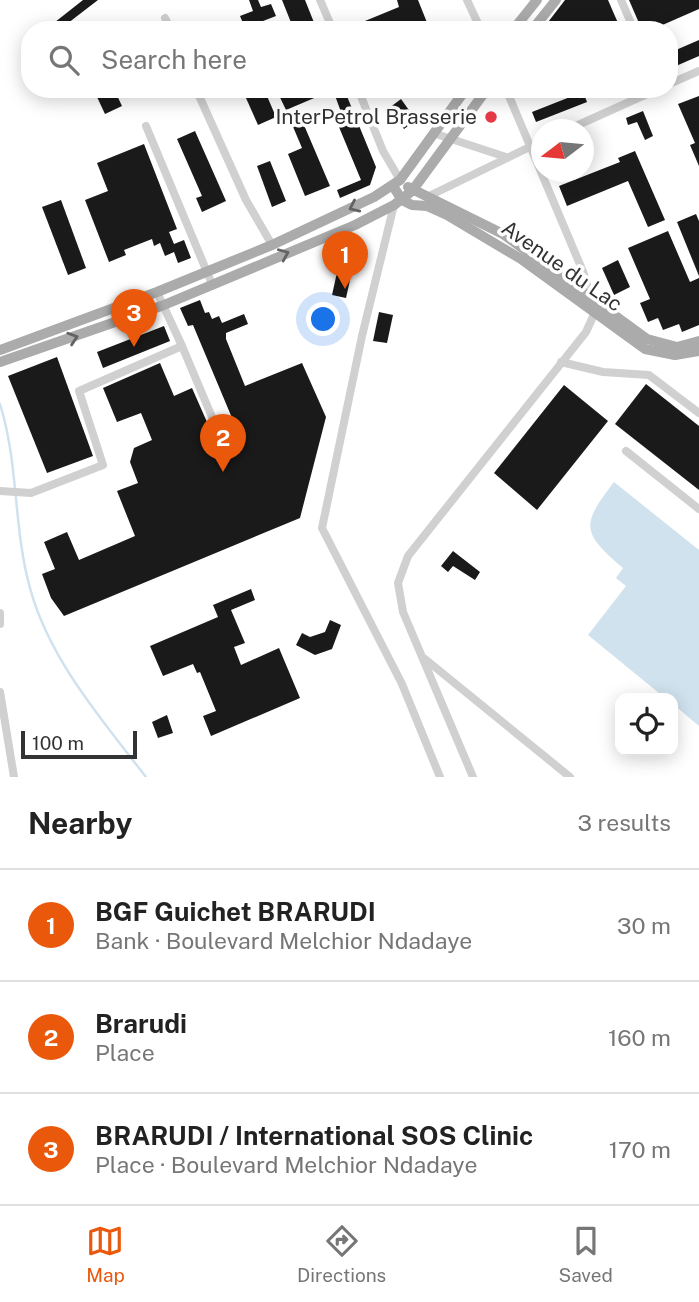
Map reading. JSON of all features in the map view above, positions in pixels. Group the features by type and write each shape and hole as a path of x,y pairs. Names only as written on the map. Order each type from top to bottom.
{"main road":[{"path":"520,21 537,0"},
{"path":"539,21 556,0"},
{"path":"1,349 157,292 272,245 396,183 459,98"},
{"path":"4,361 164,305 355,225 398,202 412,191 481,98"},
{"path":"396,183 412,191"},
{"path":"396,183 398,202"},
{"name":"Avenue du Lac","path":"412,191 503,234 647,339 658,344 677,346 699,341"},
{"name":"Avenue du Lac","path":"398,202 427,206 471,227 645,349 675,355 699,351"}],"street":[{"path":"320,0 329,21"},
{"path":"467,0 477,21"},
{"path":"621,0 630,21"},
{"path":"678,80 699,71"},
{"path":"200,98 246,200 272,245"},
{"path":"362,98 396,183"},
{"path":"473,777 398,598 398,583 408,556 586,331 595,312 510,98"},
{"path":"591,119 638,98"},
{"path":"146,126 212,284"},
{"path":"433,133 506,157"},
{"path":"427,197 530,146"},
{"path":"398,202 359,350 322,528 402,684 440,777"},
{"path":"157,292 220,436"},
{"path":"0,491 31,493 103,466 79,396 80,389 182,346"},
{"path":"561,362 603,372 649,375 699,413"},
{"path":"626,451 699,509"},
{"path":"0,613 0,624"},
{"path":"422,657 570,777"},
{"path":"0,692 14,777"}],"water":[{"path":"614,482 699,550 699,726 678,708 678,693 659,693 588,635 626,586 616,578 623,568 599,545 590,528 591,519"}],"building":[{"path":"83,0 98,0 71,21 56,21"},
{"path":"249,0 258,0 261,7 271,4 276,16 263,21 242,21 240,16 253,11"},
{"path":"282,0 305,0 313,21 290,21"},
{"path":"397,0 418,0 426,21 365,21 399,7"},
{"path":"565,0 608,0 617,21 549,21"},
{"path":"629,0 699,0 699,9 672,21 638,21"},
{"path":"699,40 699,56 678,65 678,49"},
{"path":"699,96 699,166 690,145 695,143 678,104"},
{"path":"97,98 118,98 122,106 105,114"},
{"path":"246,98 268,98 276,117 258,125"},
{"path":"280,98 314,98 286,110"},
{"path":"336,98 348,98 376,167 370,185 340,198 337,190 361,180 334,115 341,112"},
{"path":"567,98 585,98 587,102 544,119 535,119 532,112"},
{"path":"401,99 416,120 404,129 395,117 391,120 385,111"},
{"path":"643,111 653,136 645,140 637,122 628,125 626,118"},
{"path":"301,118 330,186 305,196 288,154 302,148 291,122"},
{"path":"195,131 226,201 202,212 196,198 202,196 177,139"},
{"path":"144,144 177,229 169,232 174,244 184,240 191,258 178,263 174,252 165,256 160,243 154,246 152,239 124,250 126,255 109,262 85,200 108,191 97,163"},
{"path":"635,151 665,220 648,227 628,181 567,206 559,186 569,182 594,182 594,172 620,162 618,158"},
{"path":"270,161 286,201 272,207 257,166"},
{"path":"61,200 86,268 68,275 42,207"},
{"path":"696,214 699,221 699,276 677,222"},
{"path":"668,231 690,282 699,278 699,325 682,332 679,324 663,330 658,318 648,322 640,303 650,299 628,248"},
{"path":"618,260 630,287 614,295 602,268"},
{"path":"338,268 352,271 346,298 332,295"},
{"path":"200,300 205,313 209,312 212,319 219,316 222,323 244,314 248,324 226,333 226,339 245,386 302,363 326,417 300,518 64,616 51,598 42,574 55,569 44,542 67,532 79,560 135,536 117,491 138,483 130,462 134,448 152,440 141,413 117,422 103,388 160,363 174,396 192,388 218,447 240,437 193,325 188,326 180,308"},
{"path":"379,312 393,315 387,343 373,341"},
{"path":"164,326 170,341 103,368 97,352"},
{"path":"57,357 93,456 47,473 8,376"},
{"path":"646,384 699,426 699,490 615,424"},
{"path":"564,385 608,421 537,510 494,473"},
{"path":"453,551 480,572 475,580 453,566 448,572 441,566"},
{"path":"251,589 255,600 231,610 245,643 234,647 241,665 279,648 300,698 211,736 203,716 216,711 200,672 197,673 193,664 163,676 150,646 218,617 213,605"},
{"path":"330,620 341,625 332,649 315,655 296,645 302,633 310,637 325,632"},
{"path":"167,715 173,733 158,738 152,722"}],"waterway":[{"path":"0,404 10,450 25,565 39,614 63,664 146,777"}],"place":[{"name":"InterPetrol Brasserie","path":"491,117"},
{"name":"BGF Guichet BRARUDI","path":"345,289"},
{"name":"BRARUDI / International SOS Clinic","path":"134,347"},
{"name":"Brarudi","path":"223,472"}]}
